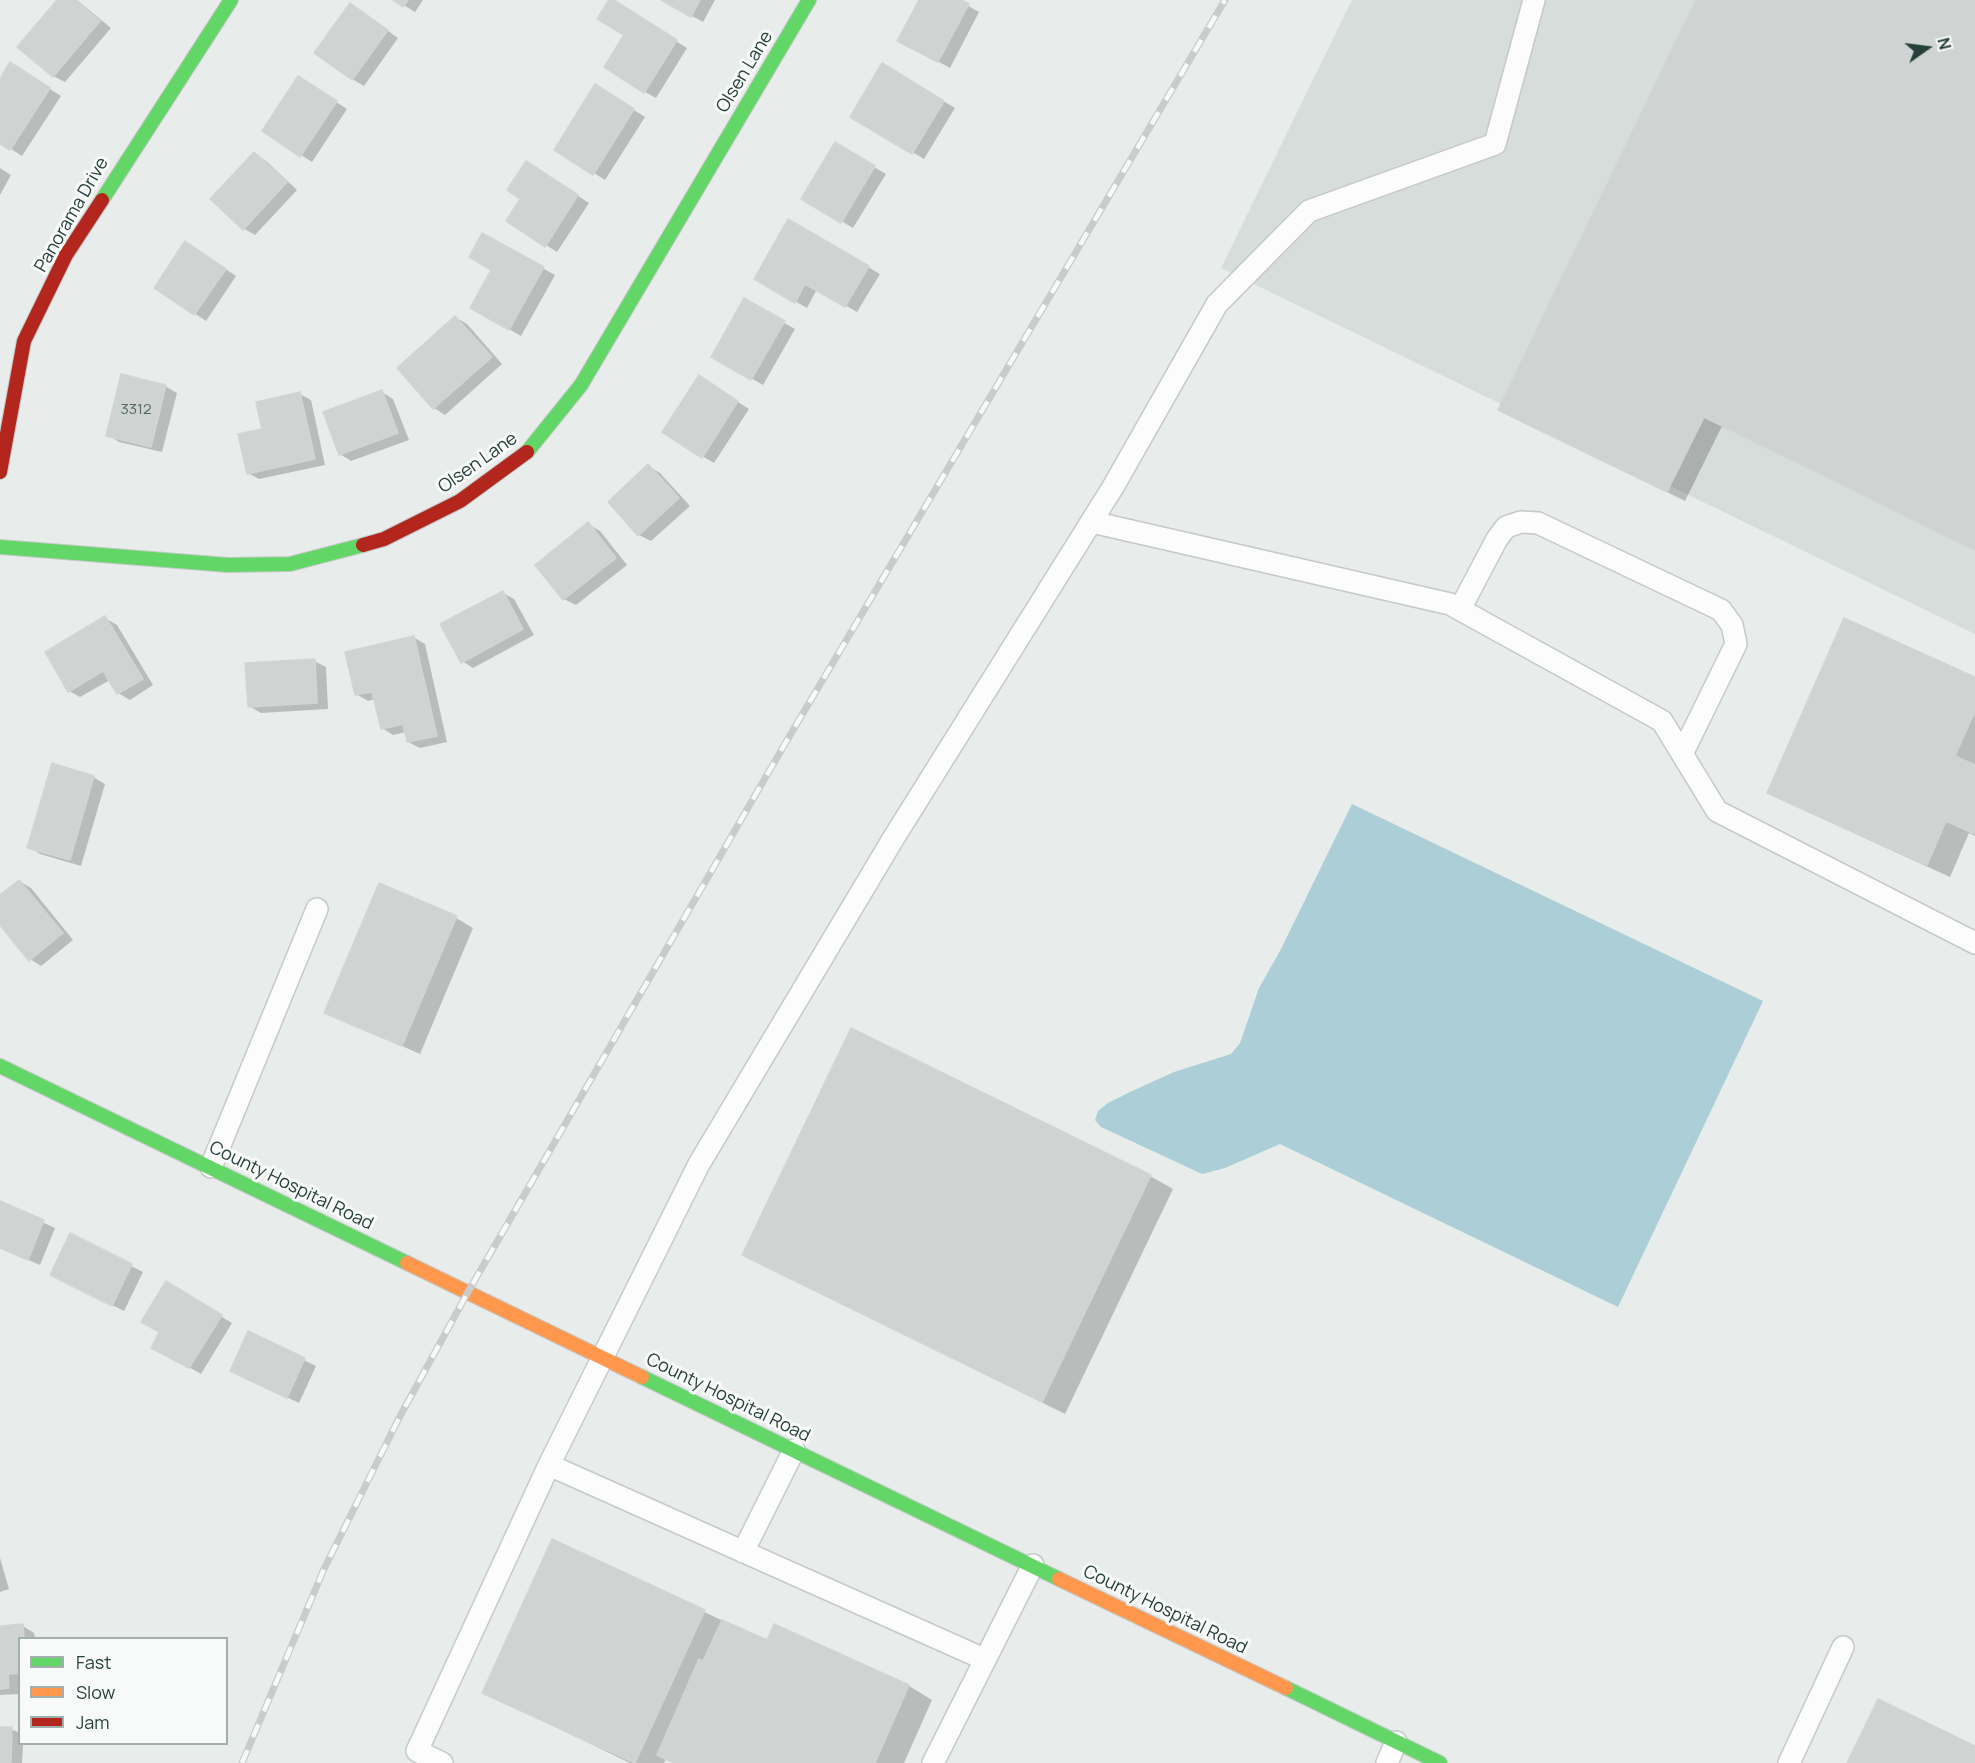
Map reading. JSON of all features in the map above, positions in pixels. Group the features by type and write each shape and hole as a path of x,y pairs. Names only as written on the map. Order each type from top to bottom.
{"street":[{"name":"Panorama Drive","path":"0,472 24,341 66,255 231,0"},
{"name":"Olsen Lane","path":"0,547 228,565 290,564 384,539 460,501 530,450 581,385 809,0"},
{"name":"County Hospital Road","path":"0,1066 1440,1763"}],"lane":[{"path":"442,1763 417,1751 549,1465 699,1164 893,839 1092,522 1217,304 1309,211 1495,144 1534,0"},
{"path":"1092,522 1450,604 1662,721 1717,811 1975,943"},
{"path":"1460,609 1506,526 1521,522 1538,523 1721,610 1732,625 1736,644 1682,754"},
{"path":"211,1167 317,909"},
{"path":"743,1552 794,1450"},
{"path":"549,1465 984,1659"},
{"path":"933,1763 1033,1565"},
{"path":"1789,1763 1843,1647"},
{"path":"1387,1763 1396,1742"}],"shaded area":[{"path":"1352,0 1975,0 1975,634 1221,268"}],"water":[{"path":"1352,804 1763,1001 1618,1307 1280,1144 1225,1168 1202,1174 1101,1127 1095,1120 1098,1111 1108,1103 1174,1072 1231,1054 1240,1043 1259,988 1280,951"}],"building":[{"path":"57,0 76,0 100,21 53,77 17,47"},
{"path":"393,0 408,0 403,7"},
{"path":"609,0 614,0 677,40 644,93 604,67 624,35 597,19"},
{"path":"661,0 700,0 691,17"},
{"path":"919,0 961,0 969,4 938,62 897,41"},
{"path":"1696,0 1975,0 1975,550 1704,417 1667,492 1498,410"},
{"path":"350,3 388,30 352,80 314,53"},
{"path":"10,62 50,88 10,150 0,144 0,79"},
{"path":"882,63 944,101 912,154 850,117"},
{"path":"298,76 337,101 300,157 262,131"},
{"path":"595,84 634,109 593,175 554,150"},
{"path":"835,142 875,166 841,223 801,199"},
{"path":"254,152 287,182 243,230 210,199"},
{"path":"526,161 578,195 545,247 506,221 520,199 507,190"},
{"path":"788,219 869,266 845,307 805,284 795,303 754,279"},
{"path":"482,233 544,267 509,330 470,308 491,270 469,257"},
{"path":"185,241 226,269 194,315 154,288"},
{"path":"744,298 785,321 751,380 711,357"},
{"path":"455,316 492,357 433,409 397,368"},
{"path":"121,374 166,385 151,447 106,436"},
{"path":"699,375 738,401 702,458 662,432"},
{"path":"382,390 398,433 339,455 323,412"},
{"path":"300,392 315,459 247,474 238,434 262,429 256,402"},
{"path":"648,464 679,498 638,536 608,502"},
{"path":"588,522 616,558 563,600 535,565"},
{"path":"503,591 523,629 461,663 440,624"},
{"path":"105,616 143,679 117,694 103,671 68,692 45,652"},
{"path":"1844,618 1975,677 1975,711 1955,756 1975,765 1975,834 1946,821 1927,865 1767,793"},
{"path":"414,636 437,736 407,742 403,724 381,729 372,692 355,695 345,652"},
{"path":"315,659 317,703 248,707 245,663"},
{"path":"52,763 94,776 70,860 27,848"},
{"path":"19,880 63,933 29,961 0,925 0,895"},
{"path":"379,883 457,916 402,1046 324,1013"},
{"path":"851,1028 1151,1175 1042,1402 742,1255"},
{"path":"0,1201 44,1220 28,1260 0,1248"},
{"path":"70,1233 132,1264 112,1306 50,1275"},
{"path":"166,1281 222,1315 189,1368 151,1348 159,1332 141,1322"},
{"path":"248,1331 305,1358 287,1398 230,1371"},
{"path":"552,1539 705,1610 635,1763 482,1693"},
{"path":"722,1620 767,1640 774,1624 909,1685 875,1763 674,1763 657,1755 699,1659 703,1661"},
{"path":"23,1624 24,1637 18,1637 18,1673 8,1674 9,1688 0,1689 0,1626"},
{"path":"1878,1699 1975,1746 1975,1763 1847,1763"},
{"path":"0,1727 12,1727 11,1763 0,1763"}],"railway":[{"path":"242,1763 324,1569 399,1418 468,1292 786,742 1225,0"}],"traffic: fast":[{"path":"102,200 231,0"},
{"path":"527,452 581,385 809,0"},
{"path":"0,547 228,565 290,564 363,545"},
{"path":"0,1066 407,1263"},
{"path":"642,1377 1059,1579"},
{"path":"1286,1688 1440,1763"}],"traffic: slow":[{"path":"407,1263 642,1377"},
{"path":"1059,1579 1286,1688"}],"traffic: jam":[{"path":"0,472 24,341 66,255 102,200"},
{"path":"363,545 384,539 460,501 527,452"}]}
